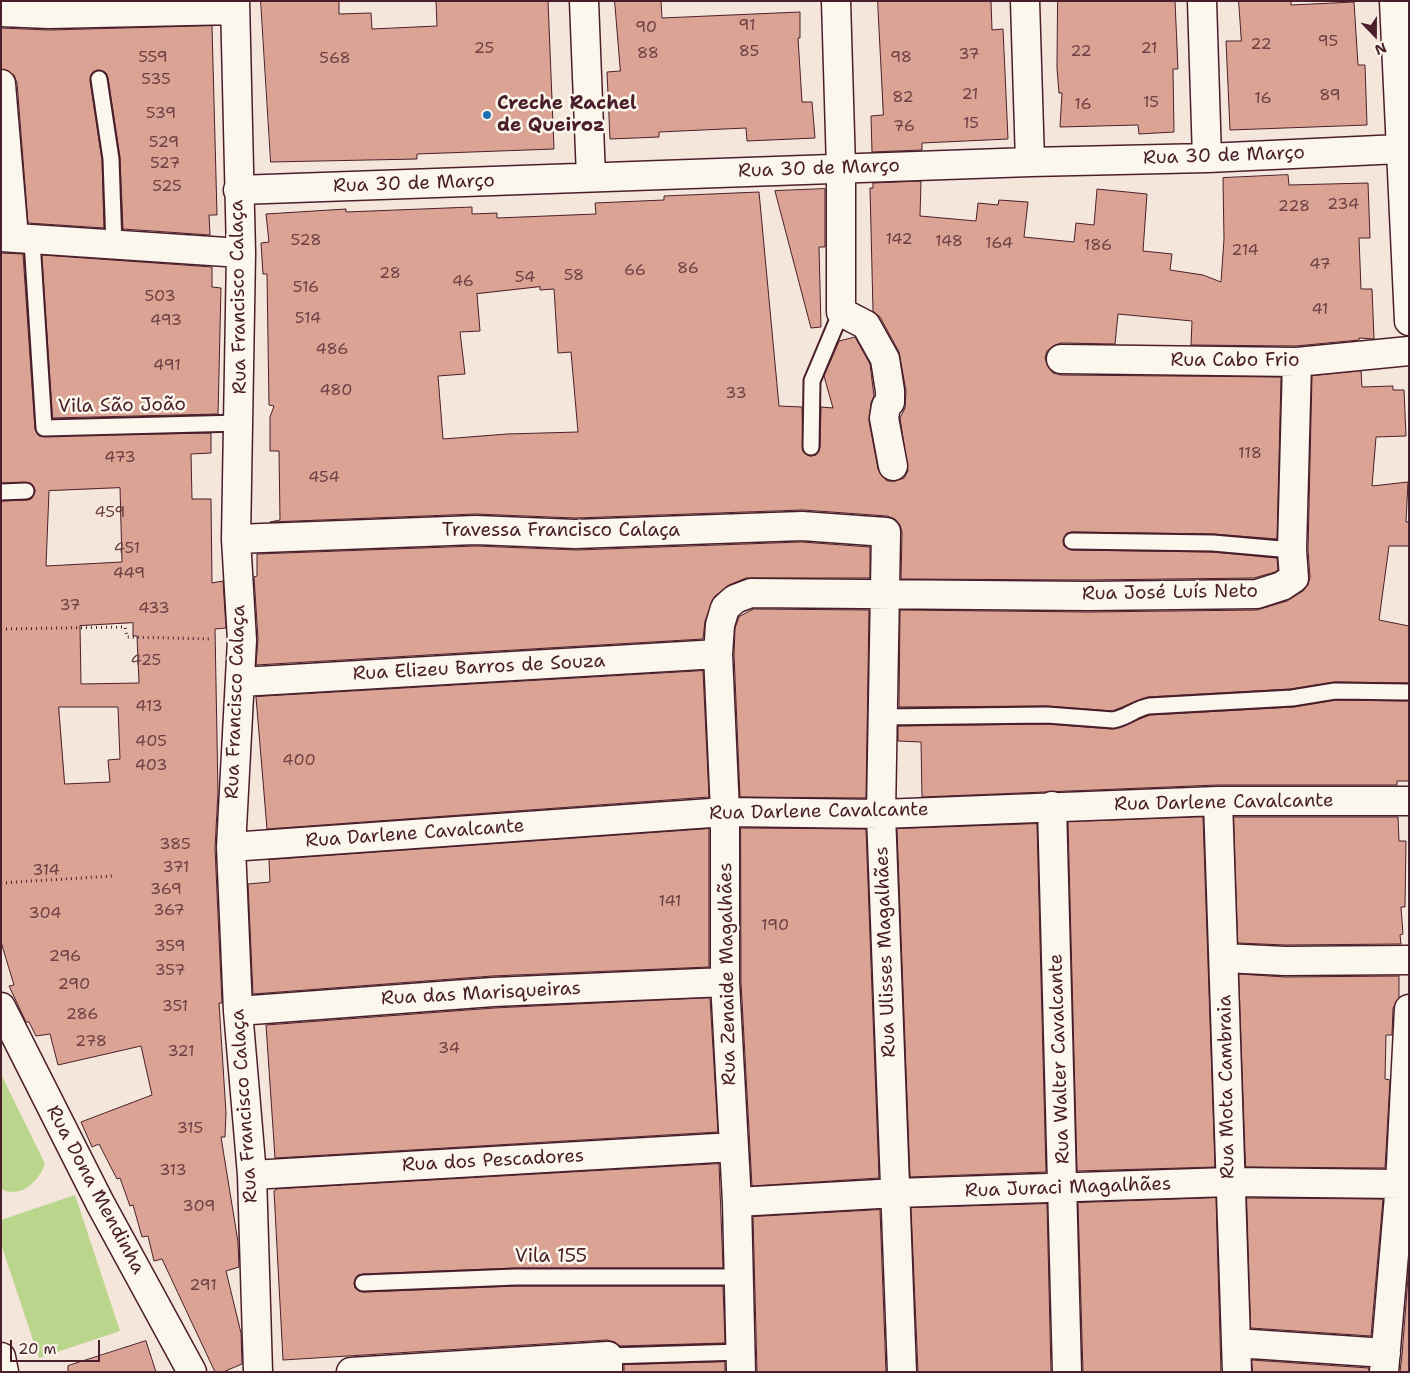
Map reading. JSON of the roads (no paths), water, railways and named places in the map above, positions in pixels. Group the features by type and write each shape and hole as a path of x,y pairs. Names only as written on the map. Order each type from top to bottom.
{"street":[{"path":"584,1 591,178"},
{"path":"836,1 841,168 841,312 866,325 885,359 890,402 886,406 884,418 893,466"},
{"path":"1025,1 1030,162"},
{"path":"1202,1 1207,158"},
{"path":"1394,1 1409,321"},
{"path":"1,12 49,14 235,6"},
{"name":"Rua Francisco Calaça","path":"235,6 241,253 240,423 236,539 242,640 231,847 238,1011 252,1175 258,1372"},
{"path":"1,84 16,239 241,253"},
{"name":"Rua 30 de Março","path":"238,190 841,168 1207,158 1400,149"},
{"name":"Rua Cabo Frio","path":"1061,359 1297,362 1409,351"},
{"name":"Rua José Luís Neto","path":"886,595 1257,594 1282,586 1294,578 1292,550 1297,362"},
{"name":"Travessa Francisco Calaça","path":"236,539 476,530 575,534 802,526 886,532"},
{"name":"Rua Ulisses Magalhães","path":"886,532 881,814 902,1372"},
{"name":"Rua Zenaide Magalhães","path":"741,1362 737,1202 725,982 725,812 718,654 720,625 725,608 735,599 751,593 886,595"},
{"name":"Rua Elizeu Barros de Souza","path":"241,682 718,654"},
{"name":"Rua Darlene Cavalcante","path":"231,847 725,812 881,814 1218,801 1409,801"},
{"name":"Rua Mota Cambraia","path":"1218,801 1229,1182 1237,1372"},
{"name":"Rua Walter Cavalcante","path":"1052,806 1064,1189 1067,1372"},
{"path":"1224,958 1286,961 1409,960"},
{"name":"Rua das Marisqueiras","path":"238,1011 493,992 725,982"},
{"name":"Rua Dona Mendinha","path":"1,1007 100,1203 192,1372"},
{"path":"1236,1343 1385,1362 1400,1184 1409,1009"},
{"name":"Rua dos Pescadores","path":"252,1175 734,1146"},
{"name":"Rua Juraci Magalhães","path":"737,1202 896,1193 1064,1189 1229,1182 1400,1184"},
{"path":"1,1358 4,1372"},
{"path":"352,1372 608,1364"}],"lane":[{"path":"99,79 111,159 114,246"},
{"name":"Vila São João","path":"16,239 44,428 240,423"},
{"path":"811,447 812,381 841,312"},
{"path":"1,492 26,491"},
{"path":"1072,541 1213,543 1292,550"},
{"path":"882,717 1047,715 1113,720 1121,719 1136,708 1149,706 1292,698 1335,690 1407,692"},
{"name":"Vila 155","path":"362,1283 516,1277 739,1277"},
{"path":"608,1364 741,1362"}],"place":[{"name":"Creche Rachel de Queiroz","path":"487,115"}]}
